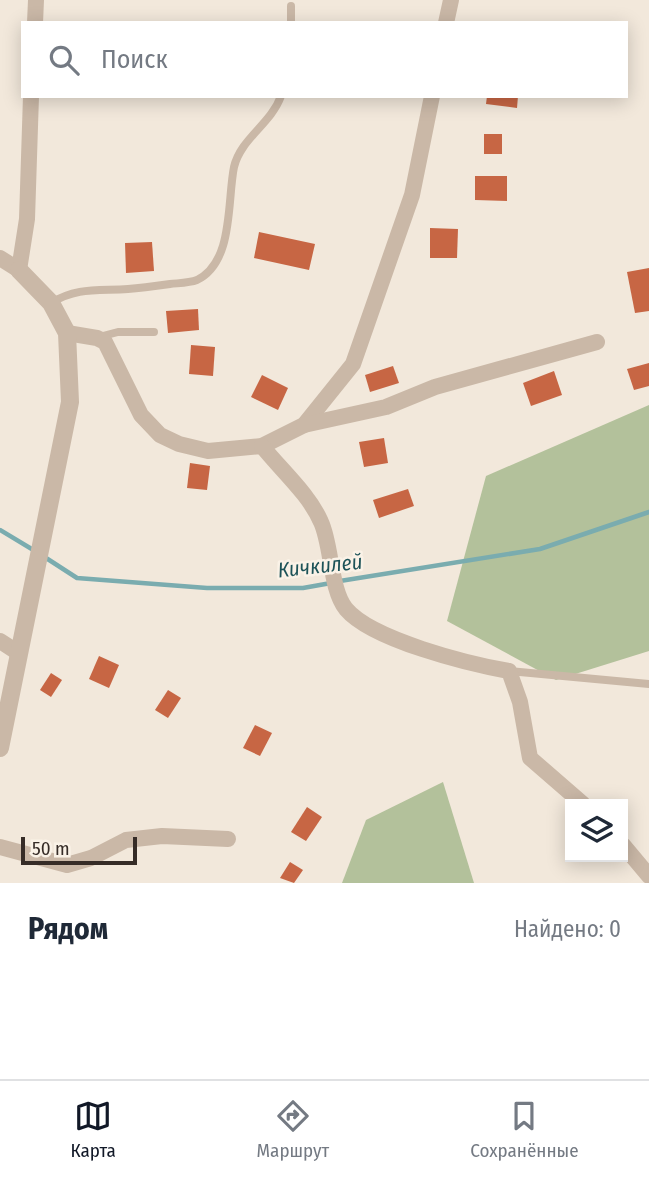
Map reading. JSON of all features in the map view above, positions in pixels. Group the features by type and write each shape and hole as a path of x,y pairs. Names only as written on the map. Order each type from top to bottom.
{"street":[{"path":"35,21 36,0"},
{"path":"446,21 451,0"},
{"path":"19,270 27,219 31,98"},
{"path":"304,425 353,364 412,195 432,98"},
{"path":"0,258 19,270 51,303 67,333 70,402 43,545 17,652 0,748"},
{"path":"67,333 97,338 111,350 141,415 160,435 208,451 262,446 304,425 386,407 436,387 597,342"},
{"path":"262,446 320,519 338,595 345,608 358,620 400,640 482,666 509,671 520,702 530,758 577,799"},
{"path":"0,640 17,652"},
{"path":"0,847 67,865 91,858 127,840 162,836 228,839"},
{"path":"628,851 649,876"}],"lane":[{"path":"291,6 291,21"},
{"path":"51,303 66,294 84,289 126,289 195,281 211,270 224,243 234,165 244,144 270,116 280,98"},
{"path":"97,338 118,332 154,332"},
{"path":"509,671 649,684"}],"green space":[{"path":"649,405 649,651 556,680 447,621 486,476"},
{"path":"443,782 474,883 342,883 366,820"}],"building":[{"path":"487,98 518,98 517,108 486,104"},
{"path":"484,134 502,134 502,154 484,154"},
{"path":"475,176 507,176 507,201 475,200"},
{"path":"430,228 458,229 457,258 430,258"},
{"path":"259,232 315,244 309,270 254,258"},
{"path":"152,242 154,271 126,273 125,243"},
{"path":"649,268 649,311 635,313 627,272"},
{"path":"198,309 199,330 168,333 166,311"},
{"path":"191,345 215,347 213,376 189,374"},
{"path":"649,363 649,386 634,390 627,369"},
{"path":"393,366 399,383 370,392 365,375"},
{"path":"554,371 562,395 531,406 523,383"},
{"path":"262,375 288,388 278,410 251,397"},
{"path":"384,438 388,463 364,467 359,442"},
{"path":"190,463 210,466 207,490 187,488"},
{"path":"408,489 414,506 379,518 373,500"},
{"path":"99,656 119,665 109,688 89,679"},
{"path":"51,673 62,680 51,697 40,690"},
{"path":"168,690 181,698 168,718 155,710"},
{"path":"255,725 272,733 260,756 243,748"},
{"path":"307,807 322,817 306,841 291,832"},
{"path":"290,862 303,870 294,883 280,878"}],"waterway":[{"name":"Кичкилей","path":"340,581 540,549 649,512"},
{"name":"Кичкилей","path":"0,530 35,551"},
{"name":"Кичкилей","path":"43,556 77,578 207,588 303,588 331,583"}]}
